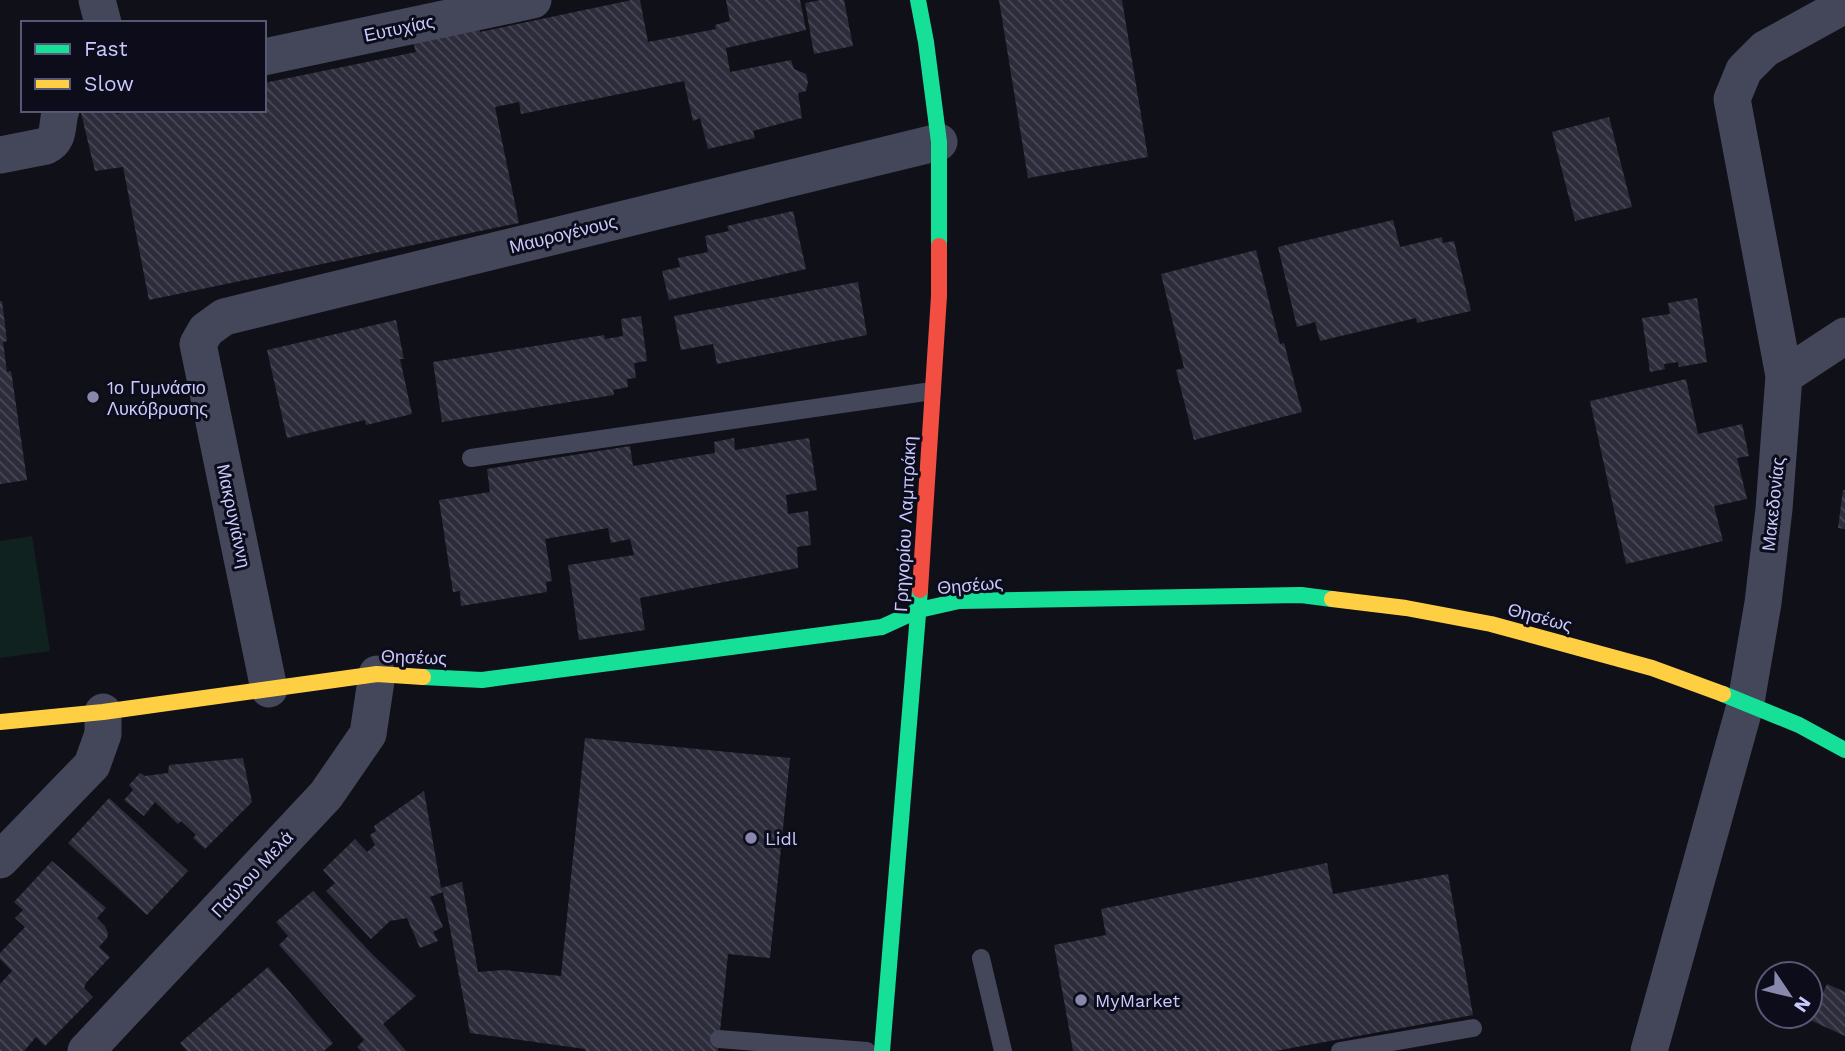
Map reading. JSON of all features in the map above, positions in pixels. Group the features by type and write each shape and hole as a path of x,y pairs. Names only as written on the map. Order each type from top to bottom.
{"street":[{"path":"97,0 102,21"},
{"name":"Ευτυχίας","path":"266,57 533,0"},
{"name":"Γρηγορίου Λαμπράκη","path":"881,1051 919,610 939,296 939,142 918,0"},
{"name":"Μακεδονίας","path":"1649,1051 1746,702 1763,603 1772,523 1784,376 1732,99 1744,70 1765,49 1845,5"},
{"path":"0,155 53,143 61,112"},
{"name":"Μαυρογένους","path":"198,344 206,330 224,317 939,142"},
{"path":"1784,376 1845,336"},
{"name":"Μακρυγιάννη","path":"198,344 269,689"},
{"name":"Θησέως","path":"0,722 103,712 377,674 482,680 882,627 919,610 959,601 1301,594 1406,608 1491,624 1652,668 1799,724 1845,750"},
{"name":"Παύλου Μελά","path":"86,1051 326,795 368,734 377,674"},
{"path":"0,860 92,765 103,734 103,712"}],"lane":[{"path":"471,458 932,391"},
{"path":"981,958 1003,1051"},
{"path":"1340,1051 1474,1028"},
{"path":"719,1039 867,1051"}],"green space":[{"path":"32,536 50,651 0,658 0,541"}],"building":[{"path":"640,0 648,42 716,29 715,25 730,21 726,0 800,0 806,30 726,48 730,72 791,60 794,69 806,74 808,82 806,91 798,93 802,118 753,131 755,138 708,149 700,118 693,121 684,81 521,114 519,102 495,107 519,223 149,300 123,167 95,171 81,113 266,112 266,83 416,52 413,42 479,28 480,32"},
{"path":"844,0 853,46 814,54 805,3"},
{"path":"999,0 1122,0 1148,157 1028,178"},
{"path":"1609,117 1632,207 1575,221 1552,132"},
{"path":"793,211 806,269 669,300 662,271 680,267 678,258 708,252 705,236 729,231 727,226"},
{"path":"1393,220 1400,247 1442,237 1443,243 1454,241 1471,311 1417,323 1416,318 1320,341 1315,322 1297,327 1278,247"},
{"path":"1256,250 1280,344 1284,343 1302,412 1194,440 1176,370 1184,368 1161,274"},
{"path":"858,282 867,335 717,364 713,344 681,350 674,316"},
{"path":"1697,298 1707,362 1679,367 1678,362 1664,364 1665,369 1650,372 1642,318 1670,314 1668,303"},
{"path":"0,301 7,341 3,342 7,372 11,371 27,480 0,484"},
{"path":"641,316 647,361 634,363 636,378 627,379 628,387 613,390 614,395 442,422 433,362 604,335 605,339 623,336 621,319"},
{"path":"396,320 404,359 400,359 412,414 366,425 365,420 287,438 267,350"},
{"path":"1686,379 1698,434 1742,424 1749,456 1737,458 1747,499 1714,506 1723,541 1626,564 1590,401"},
{"path":"734,438 735,450 809,438 817,490 786,495 788,514 808,511 811,545 797,547 798,568 640,598 645,630 579,640 568,565 634,555 630,539 611,543 608,528 545,539 552,581 546,582 547,592 461,606 460,591 453,592 439,500 490,492 487,469 630,446 633,466 715,453 714,442"},
{"path":"1845,490 1845,529 1838,528"},
{"path":"585,738 790,758 770,958 728,954 718,1051 585,1051 470,1033 443,892 430,897 443,927 433,932 438,941 420,948 407,918 390,921 371,939 326,891 335,883 323,870 355,839 367,852 375,845 370,835 376,831 374,826 424,791 441,888 462,882 478,972 504,970 561,976"},
{"path":"243,758 252,802 205,849 193,838 196,835 181,821 178,824 155,802 144,816 124,800 133,790 129,785 140,773 145,776 168,773 169,765"},
{"path":"109,798 188,871 147,915 68,843"},
{"path":"52,861 106,908 97,918 108,933 99,947 110,957 86,983 84,988 93,997 45,1046 36,1037 24,1051 0,1051 0,984 12,971 0,959 0,953 25,927 15,918 23,910 14,902"},
{"path":"1327,863 1333,894 1448,874 1473,1015 1275,1051 1073,1051 1054,945 1106,935 1101,909"},
{"path":"313,891 416,996 383,1024 406,1051 361,1051 357,1047 364,1040 279,945 288,936 276,922"},
{"path":"268,967 333,1043 324,1051 187,1051 180,1043"},
{"path":"1827,984 1845,992 1845,1036 1824,1026 1824,990"}],"traffic: fast":[{"path":"918,0 939,142 939,246"},
{"path":"882,1051 920,590"},
{"path":"423,677 482,680 882,627 919,610 959,601 1301,595 1332,599"},
{"path":"1723,694 1799,725 1845,750"}],"traffic: slow":[{"path":"1332,599 1406,608 1491,624 1652,668 1723,694"},
{"path":"0,722 103,712 377,674 423,677"}],"traffic: jam":[{"path":"920,590 939,296 939,246"}],"place":[{"name":"1ο Γυμνάσιο Λυκόβρυσης","path":"93,397"},
{"name":"Lidl","path":"751,838"},
{"name":"MyMarket","path":"1081,1000"}]}
